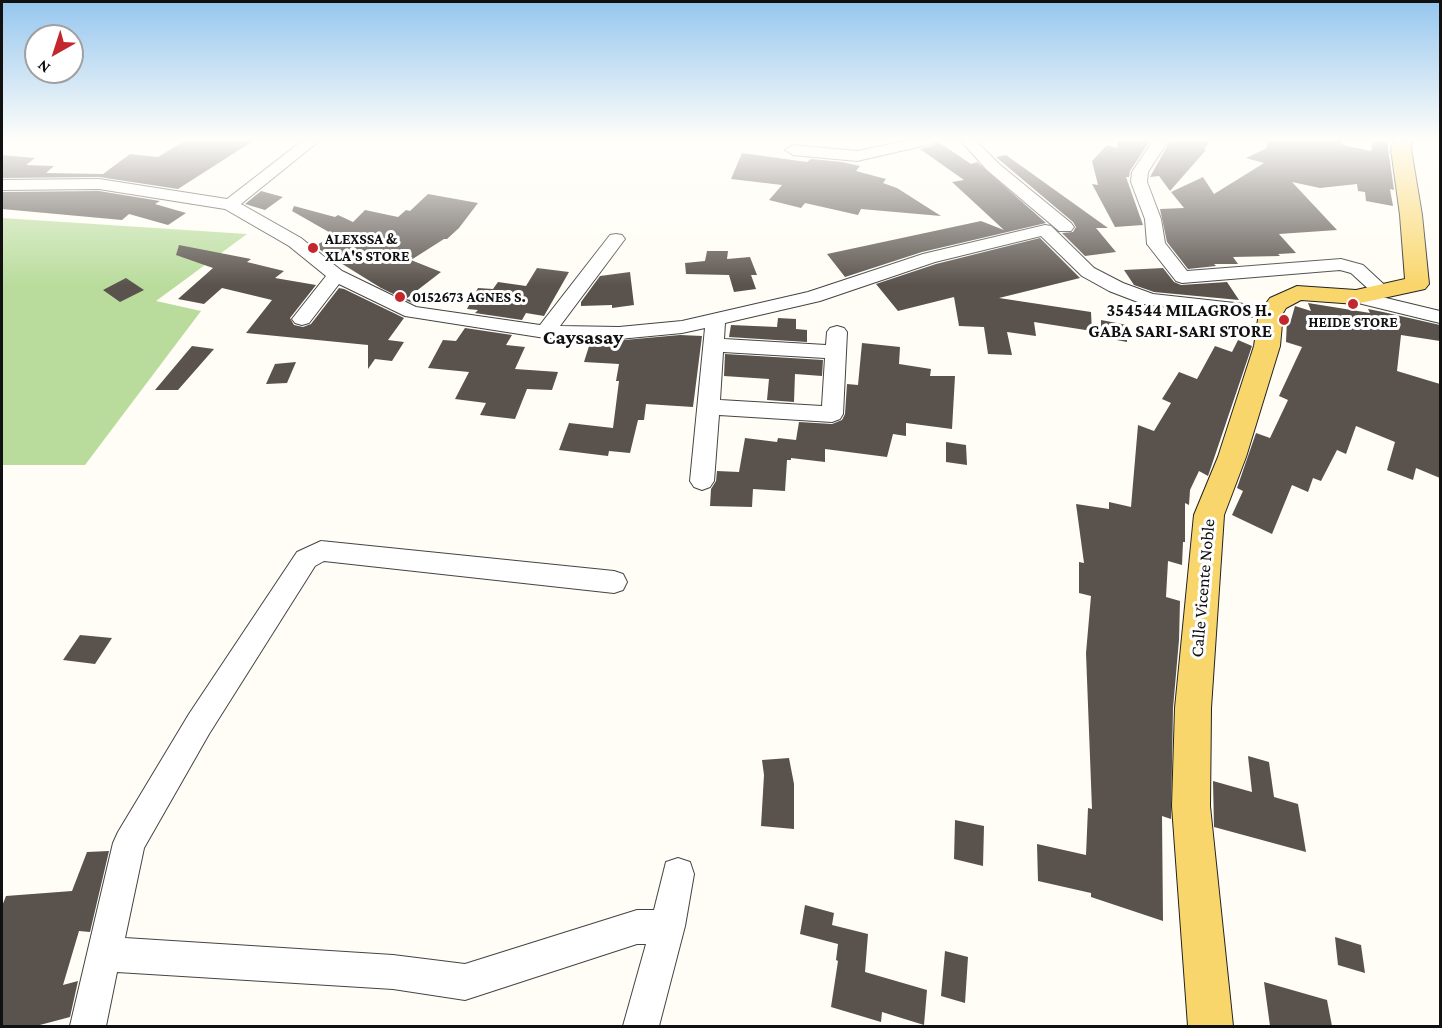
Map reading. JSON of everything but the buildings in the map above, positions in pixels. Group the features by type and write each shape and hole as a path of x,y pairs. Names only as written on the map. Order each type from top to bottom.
{"main road":[{"path":"1271,313 1278,303 1297,293 1356,297 1418,284 1407,189"},
{"name":"Calle Vicente Noble","path":"1209,1026 1191,806 1193,708 1201,593 1209,515 1232,457 1267,346 1271,313"}],"street":[{"path":"136,189 230,205 295,242 336,275 412,312 545,332 619,333 682,327 813,297 929,258 1073,226 1023,189"},
{"path":"230,205 250,189"},
{"path":"1142,189 1153,219 1156,244 1182,277 1341,264 1357,269 1382,291"},
{"path":"1045,231 1088,272 1116,287 1150,300 1271,313"},
{"path":"545,332 616,239"},
{"path":"302,319 336,275"},
{"path":"1418,284 1437,316"},
{"path":"1356,297 1437,316"},
{"path":"702,481 716,319"},
{"path":"708,407 832,414 836,342 714,345"},
{"path":"88,1026 129,843 199,724 306,559 321,551 614,582"},
{"path":"641,1026 668,926 678,874"},
{"path":"104,955 393,972 465,982 637,927 668,926"}],"green space":[{"path":"2,218 247,234 156,301 201,311 85,465 2,465"}],"place":[{"name":"ALEXSSA & XLA'S STORE","path":"313,248"},
{"name":"0152673 AGNES S.","path":"400,297"},
{"name":"HEIDE STORE","path":"1353,304"},
{"name":"354544 MILAGROS H. GABA SARI-SARI STORE","path":"1284,320"}],"district":[{"name":"Caysasay","path":"583,338"}]}
